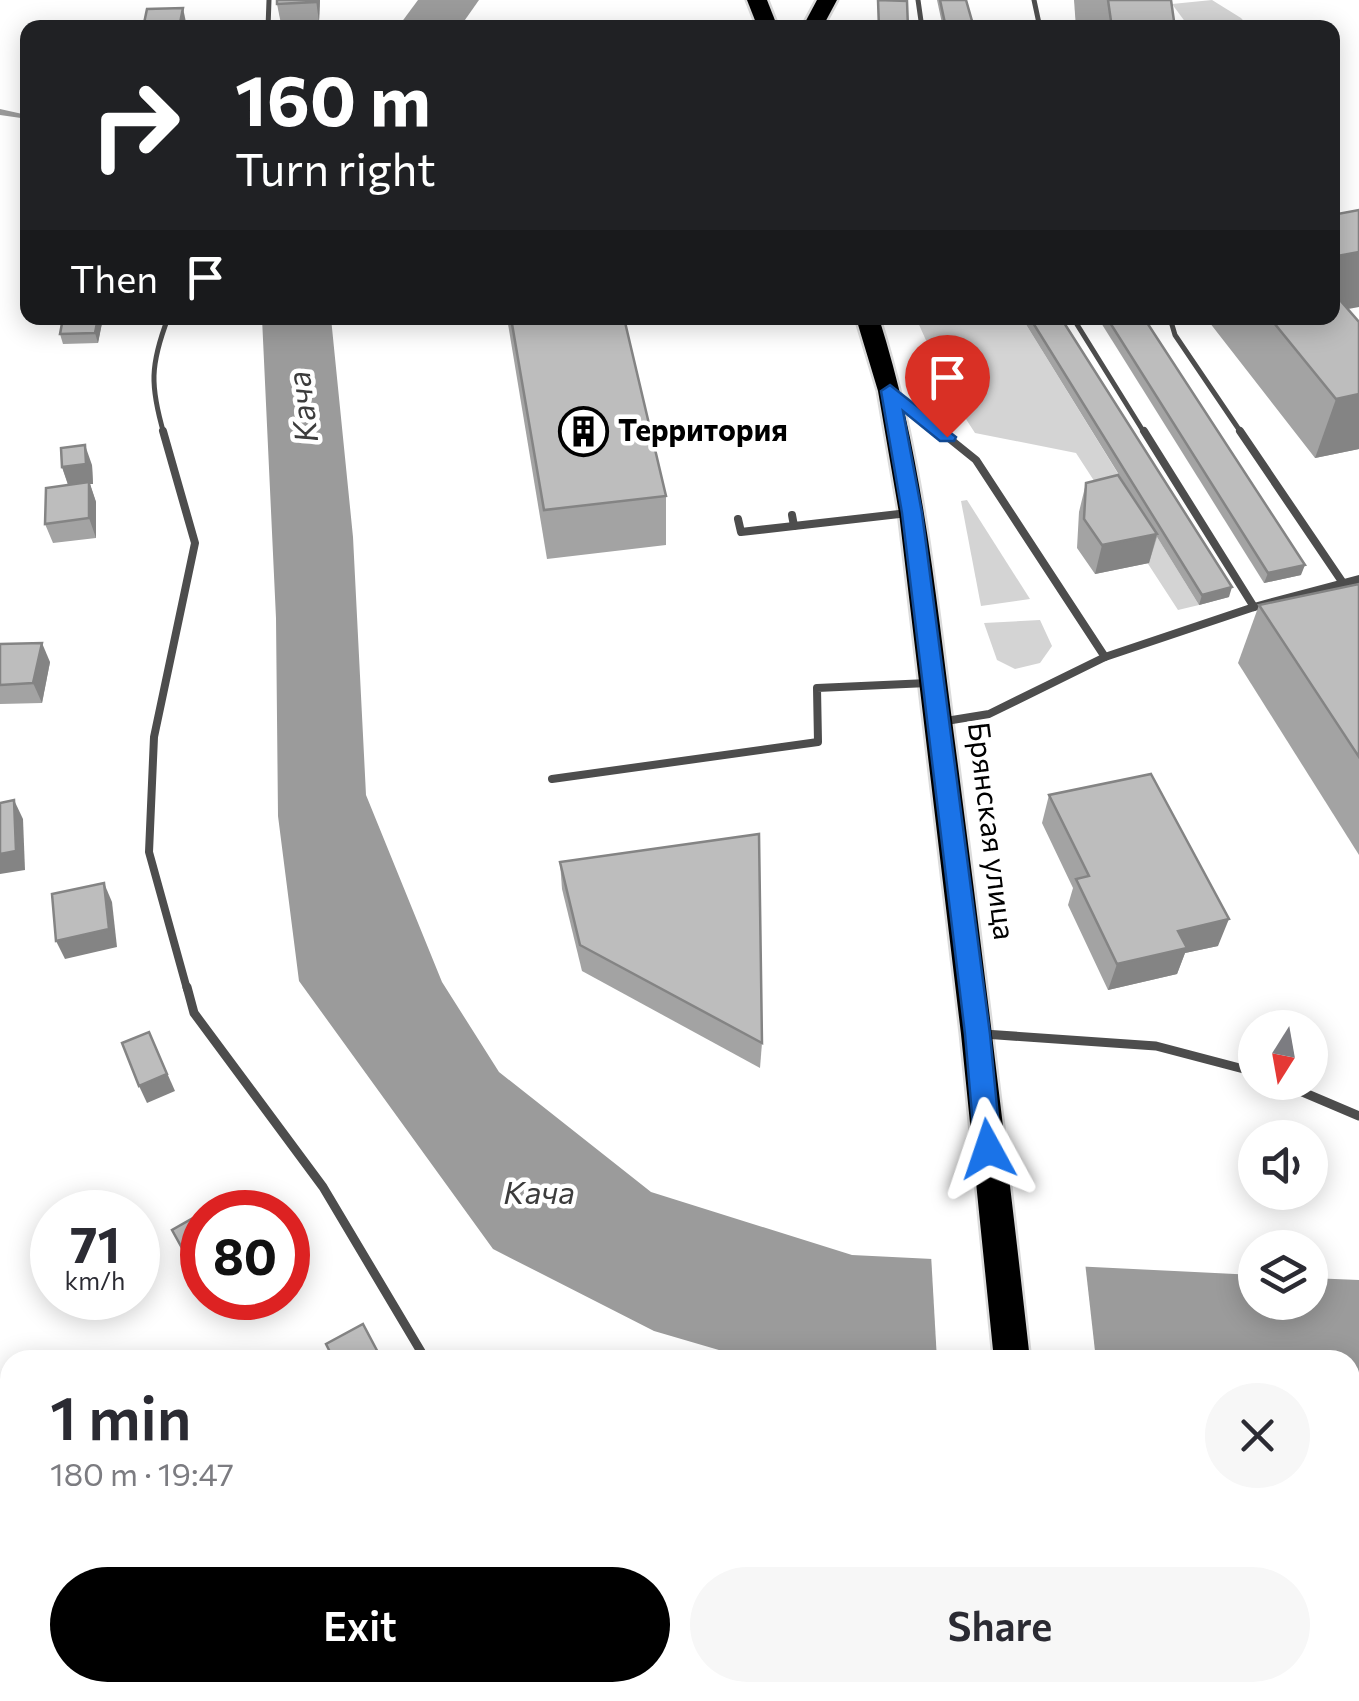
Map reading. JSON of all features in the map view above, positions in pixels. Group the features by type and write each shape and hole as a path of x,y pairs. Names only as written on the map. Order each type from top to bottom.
{"highway":[{"name":"Брянская улица","path":"869,325 890,391 912,513 978,1034 1011,1350"}],"lane":[{"path":"165,325 157,346 152,392 195,543 154,737 149,852 194,1013 324,1187 420,1350"},
{"path":"1077,325 1254,607"},
{"path":"1172,325 1175,335 1343,583"},
{"path":"890,391 976,460 1105,656"},
{"path":"738,519 741,532 912,513"},
{"path":"792,515 794,526"},
{"path":"936,723 989,714 1105,656 1254,607 1359,579"},
{"path":"552,779 818,742 817,688 932,682"},
{"path":"978,1034 1130,1043 1218,1057 1238,1065"},
{"path":"1321,1100 1359,1116"}],"shaded area":[{"path":"1212,0 1243,20 1184,20 1172,4"},
{"path":"919,325 1026,325 1199,605 1178,610 1076,453 975,433 951,396"},
{"path":"967,500 1030,599 981,606 961,501"},
{"path":"1040,620 1052,646 1040,663 1015,669 997,660 984,623"}],"water":[{"path":"418,0 479,0 465,20 403,20"},
{"name":"Кача","path":"262,325 332,325 353,537 366,795 442,982 499,1072 651,1192 852,1255 1238,1274 1238,1320 1328,1320 1328,1279 1359,1280 1359,1350 719,1350 654,1331 493,1249 299,981 278,816 276,618"}],"pier":[{"path":"931,1254 1085,1262 1095,1350 936,1350"}],"building":[{"path":"277,0 316,0 316,2 277,4"},
{"path":"878,0 907,1 908,20 879,20"},
{"path":"940,0 966,0 972,20 944,20"},
{"path":"1108,0 1171,0 1174,20 1111,20"},
{"path":"183,8 181,20 145,20 147,9"},
{"path":"1359,210 1359,252 1340,256 1340,214"},
{"path":"1340,300 1359,322 1359,394 1336,399 1276,325 1340,325"},
{"path":"62,325 97,325 95,333 60,334"},
{"name":"Территория","path":"512,325 626,325 666,496 544,510"},
{"path":"1034,325 1065,325 1232,587 1202,595"},
{"path":"1111,325 1149,325 1305,565 1268,573"},
{"path":"85,445 86,464 62,467 61,448"},
{"path":"1118,475 1157,534 1102,545 1084,519 1086,483"},
{"path":"89,482 89,518 45,524 46,488"},
{"path":"1359,584 1359,757 1259,605"},
{"path":"42,643 33,683 0,685 0,644"},
{"path":"1151,774 1229,919 1178,931 1187,948 1117,964 1076,879 1089,876 1049,795"},
{"path":"14,800 16,851 0,854 0,803"},
{"path":"759,834 762,1043 580,945 560,862"},
{"path":"104,883 109,929 56,941 52,894"},
{"path":"149,1032 167,1074 139,1086 122,1043"},
{"path":"180,1225 180,1244 172,1230"},
{"path":"363,1324 377,1350 329,1350 326,1344"}],"waterway":[{"path":"0,112 20,116"}],"place":[{"name":"Территория","path":"583,431"}],"route":[{"path":"947,437 890,391 912,513 978,1034 988,1149"}]}
